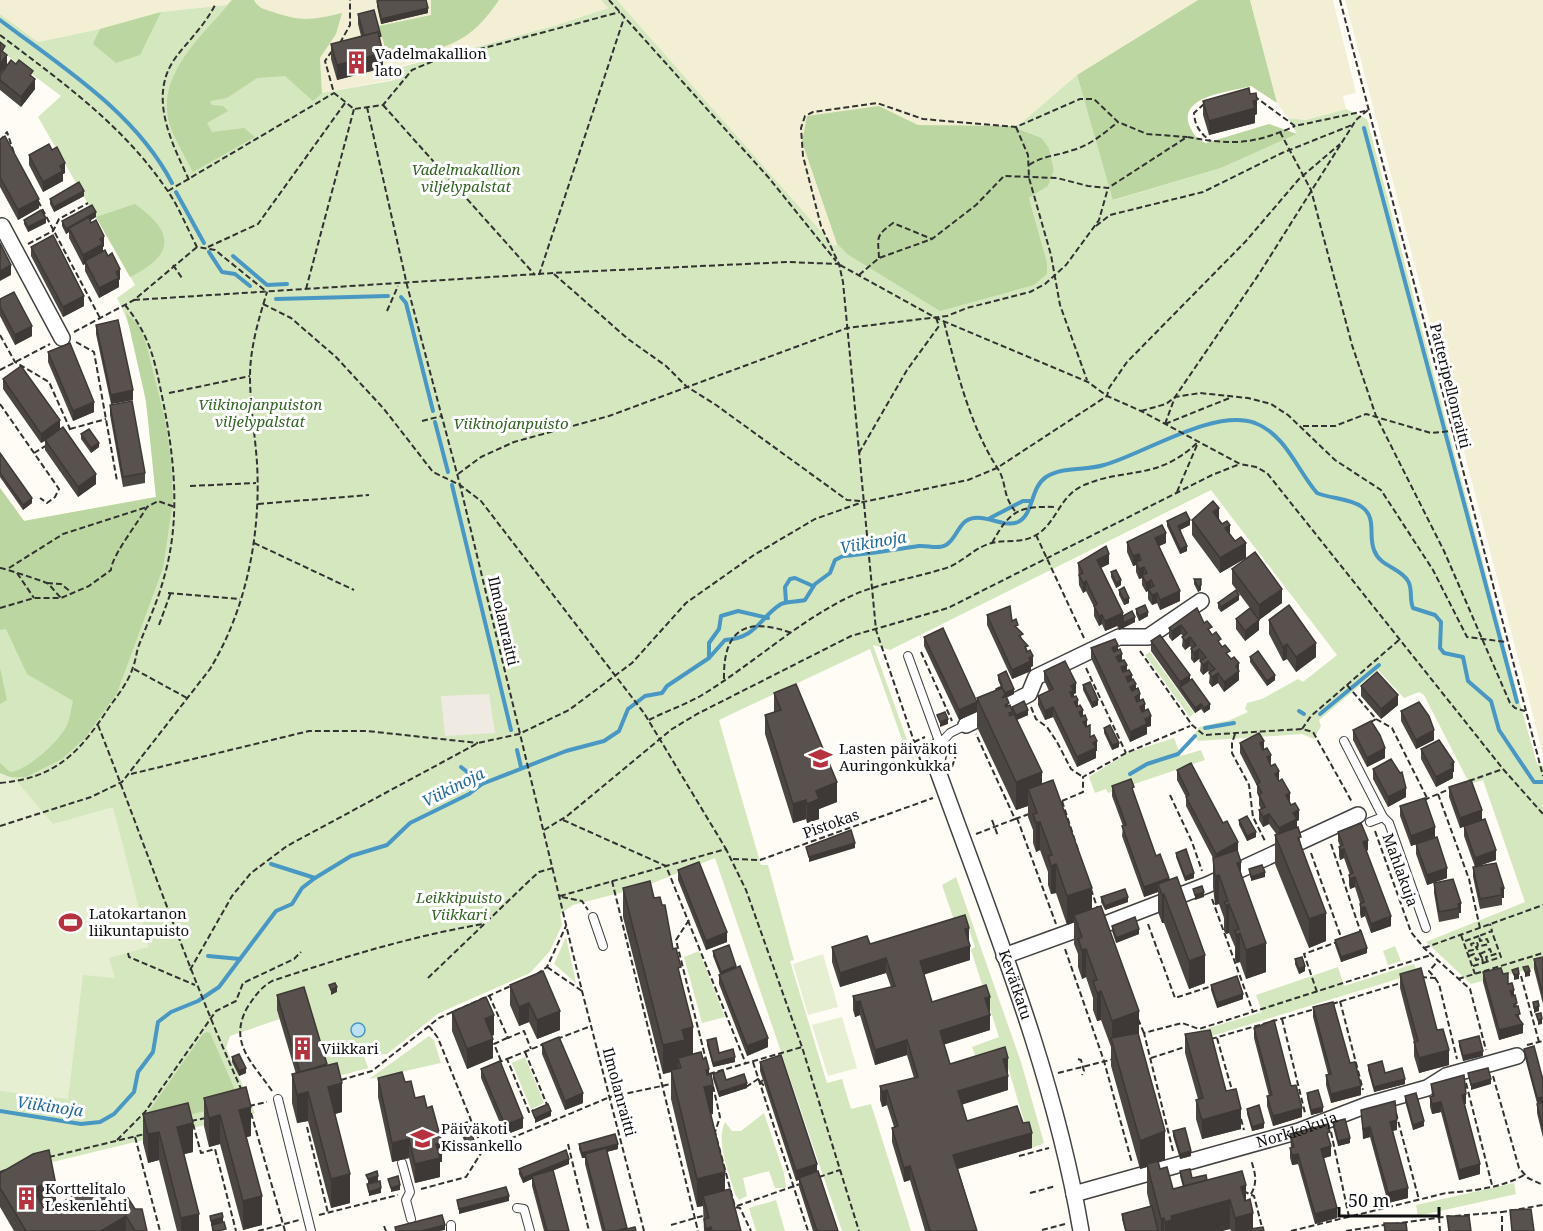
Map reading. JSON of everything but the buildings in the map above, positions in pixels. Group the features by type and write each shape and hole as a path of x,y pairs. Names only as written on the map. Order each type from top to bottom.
{"street":[{"path":"3,234 15,251 62,338"},
{"path":"965,726 1029,694 1036,677 1124,636 1148,637 1201,601"},
{"name":"Kevätkatu","path":"940,744 936,766 1041,1062 1067,1195 1081,1231"},
{"path":"1004,956 1095,923 1103,925 1207,885 1272,854 1364,818"},
{"name":"Norkkokuja","path":"1067,1195 1177,1167 1308,1127 1367,1105 1427,1088 1446,1076 1517,1056"}],"lane":[{"path":"908,656 940,744 965,726"},
{"path":"1344,741 1383,817 1389,823 1426,928"},
{"path":"1364,818 1383,817"},
{"path":"593,917 603,946"},
{"path":"278,1099 311,1231"},
{"path":"402,1163 410,1192 406,1200 411,1219"},
{"path":"517,1208 524,1209 530,1231"}],"path":[{"path":"351,0 350,26 325,61 333,93 354,109 383,105 412,70 431,62 620,12"},
{"path":"609,0 769,178 839,264 936,318 1088,382 1107,396 1142,411 1240,464 1256,467 1275,481 1503,769 1543,814"},
{"name":"Patteripellonraitti","path":"1340,0 1543,776"},
{"path":"189,180 167,131 162,92 166,73 174,59 215,5"},
{"path":"537,274 625,17"},
{"path":"0,35 89,103 116,127 168,191 197,247"},
{"path":"168,191 333,93"},
{"path":"1250,96 1257,97 1272,111 1295,126"},
{"path":"923,769 876,630 839,264 822,226 802,156 800,134 805,116 813,112 877,103 923,119 1016,127 1080,99 1094,99 1118,122 1147,134 1245,143 1295,126 1368,110"},
{"path":"1211,102 1200,106 1194,112 1199,132 1211,141"},
{"path":"207,248 258,224 345,103"},
{"path":"383,105 537,274"},
{"name":"Ilmolanraitti","path":"367,107 407,285 458,474 566,926 644,1231"},
{"path":"306,288 354,109"},
{"path":"1165,424 1175,397 1259,274 1340,144 1354,124 1368,110"},
{"path":"1029,165 1043,156 1072,151 1093,142 1118,122"},
{"path":"1094,227 1110,215 1203,192 1288,151 1354,124"},
{"path":"1016,127 1028,155 1029,178 1051,255 1053,276 1088,382"},
{"path":"0,141 7,132 16,161"},
{"path":"1280,132 1288,151 1311,190 1352,345 1376,416 1444,551 1510,703 1515,708 1525,711"},
{"path":"858,276 879,258 932,239 976,205 1004,176 1057,178 1088,186 1108,188 1187,137"},
{"path":"131,774 309,731 367,731 478,743 519,734 569,710 632,663 686,603 754,555 815,519 863,502 968,480 997,468 1107,396 1109,388 1127,362 1205,284 1302,176 1340,144"},
{"path":"458,474 481,457 514,442 609,416 847,328 936,318 1030,292 1066,266 1094,227 1106,202 1108,188"},
{"path":"33,193 100,318"},
{"path":"15,251 53,231 59,219 88,203"},
{"path":"879,258 880,232 893,223 932,239"},
{"path":"0,370 134,300 197,247 215,250 267,292"},
{"path":"134,300 306,288 407,285 553,273 788,262 839,264"},
{"path":"173,266 182,278"},
{"path":"553,273 628,339 666,366 686,386 716,405 847,500 863,502"},
{"path":"387,310 398,285"},
{"path":"0,826 91,797 122,782 131,774 221,650 240,599 254,543 258,504 250,376 267,292"},
{"path":"263,304 291,318 336,357 384,410 433,472 460,485 481,501 644,712 734,860 802,1047 859,1231"},
{"path":"0,783 32,778 68,760 87,741 133,669 136,653 163,582 175,507 173,453 157,371 142,326 125,305"},
{"path":"859,454 907,370 939,326 936,318"},
{"path":"944,321 975,425 997,468 1005,499 1015,511"},
{"path":"0,335 15,362 49,382 70,429"},
{"path":"62,338 91,348 94,352 117,480"},
{"path":"169,393 250,376"},
{"path":"1142,411 1166,404 1175,397 1200,393 1271,404 1301,426 1335,460 1381,490 1433,570 1467,637 1507,642"},
{"path":"1165,424 1233,397"},
{"path":"0,404 59,489 59,493 47,503 39,498"},
{"path":"1301,426 1318,428 1335,426 1366,414 1431,433 1451,431"},
{"path":"422,421 442,417"},
{"path":"63,434 70,429 106,419"},
{"path":"1176,494 1198,442"},
{"path":"648,720 702,695 844,599 872,586 951,566 974,550 992,543 1024,540 1036,536 1049,522 1058,507 1079,487 1164,467 1186,454 1198,442"},
{"path":"34,453 49,444"},
{"path":"544,831 561,820 661,739 697,714 851,636 948,608 1240,464"},
{"path":"190,486 257,483"},
{"path":"258,504 369,495"},
{"path":"0,568 9,568 63,534 147,507 158,501 175,507"},
{"path":"0,608 34,598 61,598 89,586 111,570 111,565 123,542 143,518 147,507"},
{"path":"992,543 1001,526 1015,511 1058,507"},
{"path":"1036,536 1048,558 1126,753"},
{"path":"254,543 354,590"},
{"path":"9,568 16,573 46,583 61,584 71,592"},
{"path":"16,573 34,598"},
{"path":"46,583 61,598"},
{"path":"159,625 170,592 240,599"},
{"path":"724,679 727,649 733,634 744,627 776,628 793,634"},
{"path":"1134,636 1142,656 1192,725 1204,735 1302,729 1311,716 1400,639"},
{"path":"921,652 1016,819 1104,1061 1136,1178"},
{"path":"133,669 187,698"},
{"path":"1348,685 1376,719 1392,728 1427,798"},
{"path":"1026,696 1036,719 1047,727 1071,769 1083,777"},
{"path":"1368,724 1376,719"},
{"path":"98,725 122,782 195,986 244,1096"},
{"path":"1083,777 1126,753 1192,725"},
{"name":"Mahlakuja","path":"1302,729 1313,732 1317,736 1364,818 1411,932 1431,955 1470,989 1515,1158 1525,1174"},
{"path":"495,733 497,740"},
{"path":"1235,734 1232,743 1233,753 1249,785 1253,817 1272,854"},
{"path":"190,970 232,896 268,859 334,819 478,743"},
{"path":"1468,781 1503,769"},
{"path":"1080,857 1062,801 1083,792 1083,777"},
{"path":"1416,803 1458,785"},
{"name":"Pistokas","path":"734,860 760,860 933,798 930,788"},
{"path":"1438,794 1468,879 1480,928"},
{"path":"1170,795 1192,842 1253,1012"},
{"path":"971,836 1034,812"},
{"path":"561,820 666,866 746,1064"},
{"path":"992,820 998,836"},
{"path":"1317,992 1304,954 1361,934 1331,844"},
{"path":"560,896 726,849"},
{"path":"1310,851 1342,940"},
{"path":"428,978 539,872 553,868"},
{"path":"1088,880 1103,925"},
{"path":"612,881 698,1231"},
{"path":"560,896 582,901 593,917"},
{"path":"1424,948 1543,905"},
{"path":"1142,909 1175,998 1218,984"},
{"path":"689,920 676,940 710,1074"},
{"path":"285,1231 249,1107 278,1099 240,1043 238,1033 242,1017 260,988 272,981 370,948 423,934 483,924"},
{"path":"1490,924 1499,953 1501,957 1504,957 1506,964"},
{"path":"533,976 548,967 566,926"},
{"path":"1465,941 1492,931"},
{"path":"1461,935 1475,974"},
{"path":"1477,937 1480,940 1494,936"},
{"path":"1477,937 1476,946 1483,963"},
{"path":"1485,946 1489,944 1487,939"},
{"path":"1468,951 1473,950 1471,944 1485,946"},
{"path":"1485,946 1486,950"},
{"path":"1486,950 1490,949 1492,955"},
{"path":"1469,956 1474,954 1476,960 1486,950"},
{"path":"128,952 129,957 195,986"},
{"path":"117,1140 145,1112 209,1017 236,1001 243,982 294,959 301,952"},
{"path":"1487,961 1486,957 1499,953"},
{"path":"1458,979 1543,953"},
{"path":"1144,1033 1182,1023 1198,1029 1431,955"},
{"path":"1472,966 1501,957"},
{"path":"1438,960 1429,971 1439,984 1460,1072 1466,1081 1492,1185"},
{"path":"548,967 582,991"},
{"path":"1521,976 1539,1042"},
{"path":"1419,977 1435,978"},
{"path":"1330,1004 1408,981"},
{"path":"340,1080 372,1071 429,1025 457,1008 517,984"},
{"path":"489,994 508,1038"},
{"path":"1340,1001 1367,1105"},
{"path":"1205,1041 1321,1007"},
{"path":"1136,1012 1149,1049 1177,1167"},
{"path":"1281,1018 1308,1127"},
{"path":"429,1025 438,1038 483,1150"},
{"path":"492,1065 591,1026"},
{"path":"501,1061 494,1044 524,1031 531,1049"},
{"path":"1217,1037 1233,1091"},
{"path":"1151,1058 1194,1044"},
{"path":"700,1077 802,1047"},
{"path":"1139,1052 1149,1049"},
{"path":"525,1052 554,1122"},
{"path":"1056,1074 1118,1058"},
{"path":"507,1059 529,1112 547,1105"},
{"path":"1078,1059 1081,1060 1083,1066 1082,1075"},
{"path":"753,1062 808,1231"},
{"path":"758,1079 763,1081"},
{"path":"746,1086 758,1079"},
{"path":"758,1079 765,1087"},
{"path":"258,1231 466,1177 483,1150 610,1097 671,1083"},
{"path":"712,1085 720,1117 715,1132 735,1207"},
{"path":"1392,1097 1419,1200"},
{"path":"1239,1113 1256,1177 1256,1186 1251,1194"},
{"path":"181,1124 215,1115"},
{"path":"1328,1120 1349,1217"},
{"path":"193,1121 201,1153 215,1149 236,1231"},
{"path":"307,1127 328,1213"},
{"path":"39,1160 146,1133"},
{"path":"135,1137 160,1231"},
{"path":"568,1144 589,1231"},
{"path":"1019,1156 1048,1148 1051,1157"},
{"path":"0,1172 16,1165"},
{"path":"813,1180 840,1170"},
{"path":"1291,1231 1419,1200 1514,1181 1525,1174 1543,1185"},
{"path":"1055,1176 1057,1185 1067,1195"},
{"path":"731,1209 805,1183"},
{"path":"1030,1193 1057,1185"},
{"path":"1234,1190 1251,1194 1254,1197 1263,1231"},
{"path":"1346,1231 1439,1216 1476,1216 1543,1205"},
{"path":"735,1207 740,1208 744,1213 751,1231"},
{"path":"1502,1212 1502,1231"},
{"path":"671,1225 713,1214"},
{"path":"1439,1216 1440,1231"},
{"path":"1064,1218 1066,1231"},
{"path":"1042,1230 1065,1224"},
{"path":"384,1226 386,1231"},
{"path":"1377,1226 1378,1231"}],"shaded area":[{"path":"0,0 232,0 226,5 161,12 100,29 38,42 0,14"},
{"path":"254,0 601,0 608,8 557,25 394,68 395,79 322,93 320,58 336,34 341,14 313,20 289,19 257,6"},
{"path":"617,0 1198,0 1077,75 1020,124 993,128 918,125 879,106 802,142 837,244 834,246"},
{"path":"1250,0 1333,0 1356,93 1343,96 1346,109 1304,120 1288,118 1277,103"},
{"path":"1345,0 1543,0 1543,754 1464,452"},
{"path":"489,694 495,733 445,736 441,696"}],"green space":[{"name":"Viikinojanpuisto","path":"232,0 296,37 322,93 395,80 394,69 557,25 608,8 601,0 617,0 834,246 837,244 847,254 1047,274 1047,262 1029,198 1048,186 1054,172 1049,148 1042,138 1011,126 1020,124 1077,75 1114,200 1221,168 1297,134 1288,118 1305,120 1346,109 1367,119 1518,696 1537,764 1543,766 1543,966 1471,984 1426,942 1525,902 1483,780 1470,784 1424,695 1419,692 1404,698 1378,670 1319,720 1321,726 1314,739 1302,734 1198,741 1194,735 1199,727 1230,720 1248,712 1245,709 1247,703 1262,699 1298,679 1303,682 1337,655 1211,490 890,650 873,645 916,765 909,772 905,768 911,765 870,649 719,720 761,865 768,865 794,960 790,961 827,1083 842,1079 851,1109 871,1104 911,1231 842,1231 715,858 643,887 573,905 560,914 562,925 550,951 530,973 439,1013 387,1054 364,1056 368,1068 331,1078 277,1010 280,1019 230,1036 226,1048 255,1113 36,1166 0,1193 0,488 24,521 156,497 140,368 134,342 117,298 135,285 38,117 61,96 0,50 0,14 38,42 100,29 161,12 226,5"},
{"path":"232,0 254,0 264,9 300,19 342,13 336,34 320,58 322,93 313,101 285,76 257,78 227,98 210,101 212,105 223,106 228,111 207,123 212,132 244,128 255,137 193,172 172,131 167,112 168,93 174,76 194,43"},
{"path":"431,0 499,0 478,25 458,40 447,46 404,60 394,60 387,55 379,26 431,15"},
{"path":"1198,0 1250,0 1277,103 1251,86 1207,97 1191,108 1188,117 1194,135 1206,143 1269,124 1297,134 1221,168 1113,200 1077,75"},
{"path":"161,12 140,55 116,63 93,44 100,29"},
{"path":"879,106 918,125 1011,126 1042,138 1049,148 1054,171 1048,186 1029,198 1047,262 1047,274 1034,285 940,311 847,254 837,244 802,142 807,116"},
{"path":"135,204 158,225 163,234 164,243 162,252 155,260 145,269 130,277 96,217"},
{"path":"126,313 138,324 146,343 165,420 171,458 173,501 163,568 117,693 85,738 62,759 26,777 0,777 0,763 10,772 17,770 34,761 58,739 67,725 73,701 27,674 6,629 0,630 0,488 24,521 156,497 146,401"},
{"path":"1150,652 1194,713 1190,717 1145,655"},
{"path":"0,668 7,700 0,704"},
{"path":"1174,738 1181,756 1201,750 1205,760 1108,793 1106,789 1095,793 1089,777 1127,753"},
{"name":"Latokartanon liikuntapuisto","path":"0,773 15,779 53,824 113,807 149,947 109,958 115,978 83,975 68,1099 0,1091"},
{"path":"956,877 1021,1062 1044,1143 1032,1148 1005,1057 979,1065 972,1047 999,1037 971,950 975,947 967,924 956,926 942,885"},
{"path":"566,937 576,983 554,964"},
{"path":"1395,946 1401,961 1388,965 1383,951"},
{"path":"699,951 725,1017 702,1023 684,957"},
{"path":"823,954 838,1007 808,1015 793,964"},
{"path":"1414,964 1417,973 1195,1041 1192,1033 1262,1012 1256,995 1338,967 1344,986"},
{"path":"842,1017 857,1068 828,1076 812,1025"},
{"path":"210,1033 239,1099 236,1104 145,1125 142,1121 203,1034"},
{"path":"429,1036 434,1040 441,1063 369,1079"},
{"path":"525,1057 544,1103 531,1109 512,1063"},
{"path":"764,1113 784,1173 786,1188 775,1188 769,1171 743,1178 747,1196 739,1200 724,1158 722,1130 725,1122 732,1131 741,1131"},
{"path":"1514,1183 1516,1194 1418,1216 1416,1205"},
{"path":"776,1200 785,1231 756,1231 749,1208"}],"water":[{"path":"358,1023 363,1025 365,1030 363,1035 358,1037 353,1035 351,1030 353,1025"}],"waterway":[{"path":"0,20 95,92 118,113 157,158 172,183"},
{"path":"1364,128 1517,702"},
{"path":"176,192 204,243"},
{"path":"209,252 222,272 235,274 250,286"},
{"path":"233,256 267,285 287,284"},
{"path":"276,299 388,296"},
{"path":"401,297 406,303 433,411"},
{"name":"Viikinoja","path":"0,1111 81,1124 100,1122 114,1114 134,1092 138,1072 153,1052 158,1022 171,1012 198,1001 219,987 276,911 292,904 302,888 315,878 351,856 387,845 410,823 469,794 482,784 566,751 604,741 619,731 628,709 645,696 662,693 667,686 709,658 725,640 744,636 781,604 805,600 815,584 830,573 835,560 843,556 919,546 943,546 950,542 969,519 985,518 1007,523 1018,522 1027,513 1037,488 1046,477 1060,471 1104,465 1179,434 1219,422 1238,420 1255,423 1266,429 1283,444 1317,493 1352,502 1367,511 1371,521 1372,544 1377,556 1408,581 1413,608 1435,615 1441,622 1440,648 1444,653 1463,657 1468,681 1491,701 1499,730 1534,782 1543,782"},
{"path":"435,422 448,472"},
{"path":"452,485 511,730"},
{"path":"990,518 1023,501 1030,501"},
{"path":"786,602 785,587 790,579 795,578 813,586"},
{"path":"709,658 709,643 719,629 721,616 738,611 768,618"},
{"path":"1320,714 1379,665"},
{"path":"1299,711 1304,714"},
{"path":"1205,728 1234,723"},
{"path":"1130,774 1147,764 1178,754 1195,736"},
{"path":"517,750 521,767"},
{"path":"461,767 482,784"},
{"path":"271,864 315,878"},
{"path":"208,956 240,959"}],"place":[{"name":"Vadelmakallion lato","path":"357,63"},
{"name":"Lasten päiväkoti Auringonkukka","path":"821,758"},
{"name":"Latokartanon liikuntapuisto","path":"71,923"},
{"name":"Viikkari","path":"303,1049"},
{"name":"Päiväkoti Kissankello","path":"423,1138"},
{"name":"Korttelitalo Leskenlehti","path":"27,1198"}],"park label":[{"name":"Vadelmakallion viljelypalstat","path":"466,178"},
{"name":"Viikinojanpuiston viljelypalstat","path":"260,414"},
{"name":"Leikkipuisto Viikkari","path":"459,906"}]}
